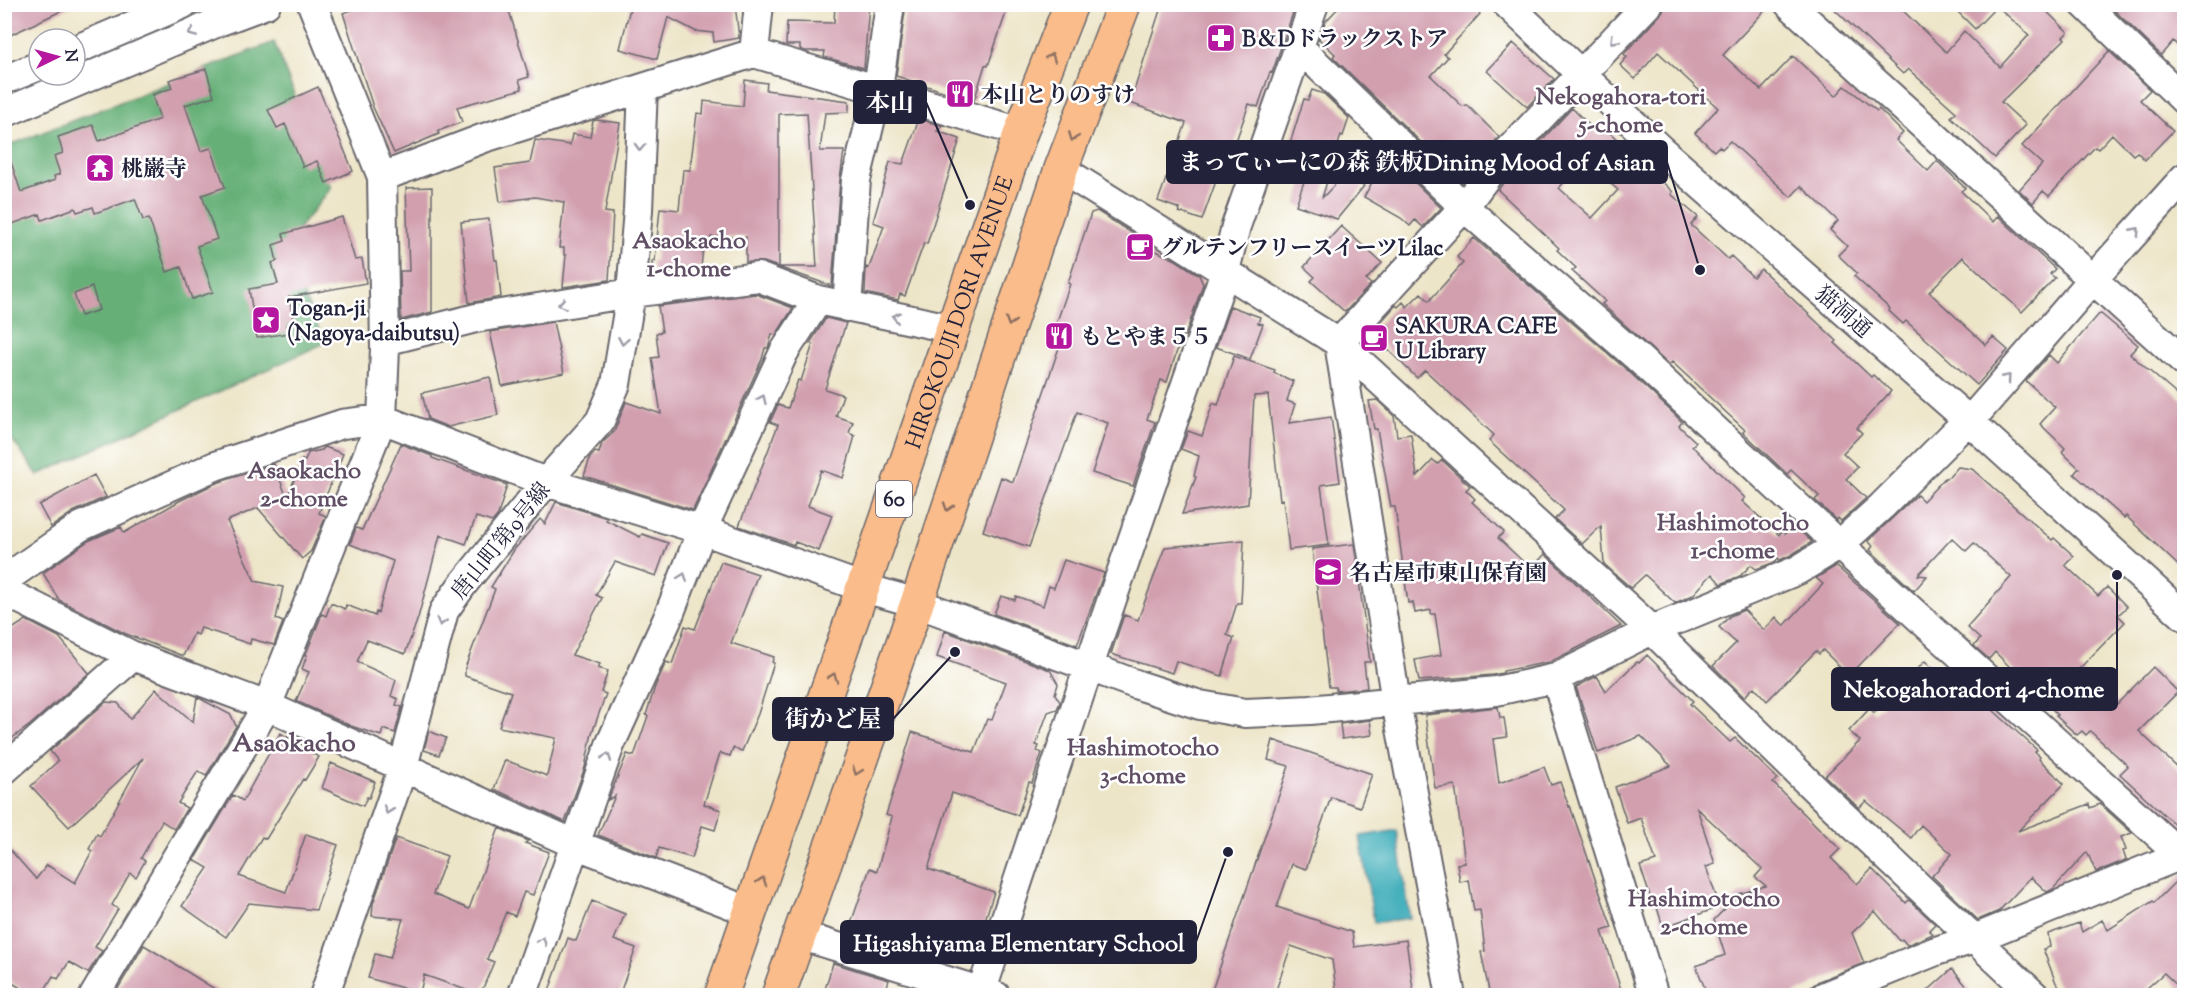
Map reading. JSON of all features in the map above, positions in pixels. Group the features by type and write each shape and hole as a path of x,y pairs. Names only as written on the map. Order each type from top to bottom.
{"main road":[{"name":"HIROKOUJI DORI AVENUE","path":"721,996 1021,132 1071,4"},
{"name":"60","path":"778,996 917,603 1061,169 1124,4"}],"street":[{"path":"87,45 183,4"},
{"path":"4,113 218,22 266,4"},
{"path":"94,996 267,706 382,419 385,341 382,177 312,4"},
{"path":"754,53 759,4"},
{"path":"847,307 856,180 878,89 890,4"},
{"path":"798,935 986,994 1089,666 1225,271 1236,226 1314,4"},
{"name":"猫洞通","path":"1507,4 1660,149 1969,421 2184,616"},
{"path":"1339,343 1464,207 1496,164 1647,4"},
{"path":"1789,4 2094,278 2184,362"},
{"path":"2084,4 2184,100"},
{"path":"1299,46 1464,207 1638,358 1839,545 2184,856 1825,996"},
{"path":"382,177 484,138 754,53 1021,132"},
{"path":"4,80 27,71"},
{"name":"唐山町第9号線","path":"324,996 403,766 444,611 463,584 546,482 600,421 616,384 631,293 638,210 643,88"},
{"path":"1061,169 1339,343 1652,630 1818,792 2035,996"},
{"path":"4,580 80,527 215,466 342,424 382,419 546,482 702,530 864,588 917,603 1200,705 1245,713 1310,710 1496,691 1556,678 1652,630 1798,570 1839,545 1969,421 2184,178"},
{"path":"385,341 476,318 631,293 758,277 818,300 954,329"},
{"path":"522,996 577,845 610,745 667,620 702,530 784,352 818,300"},
{"path":"1339,343 1396,702 1451,996"},
{"path":"4,591 133,656 267,706 577,845 751,912"},
{"path":"4,770 133,656"},
{"path":"1556,678 1654,996"}],"green space":[{"path":"274,42 331,188 283,248 325,343 38,475 5,430 5,147"}],"water":[{"path":"1397,830 1410,918 1374,923 1360,836"}],"building":[{"path":"4,4 76,4 27,27 4,38"},
{"path":"370,4 507,4 529,77 519,80 522,89 457,107 462,122 394,153 373,107 343,13"},
{"path":"631,4 735,4 739,38 714,42 713,33 695,31 668,17 657,59 620,49"},
{"path":"835,4 869,4 864,68 824,57 825,51 805,51 800,49 800,45 786,45 787,22 834,23"},
{"path":"906,4 1009,4 988,66 985,65 974,101 896,76"},
{"path":"1162,4 1296,4 1258,107 1249,104 1230,158 1225,156 1202,220 1158,201 1186,123 1130,103"},
{"path":"1342,4 1470,4 1480,14 1444,54 1448,57 1431,76 1462,106 1467,105 1499,137 1462,182 1333,57 1335,54 1319,39 1325,22"},
{"path":"1667,4 1771,4 1723,55 1761,90 1793,56 1836,96 1845,86 1877,111 1879,109 1903,133 1896,140 1928,171 1937,161 1965,188 1961,191 1993,222 1998,216 2055,269 2050,274 2055,278 2022,312 1963,257 1929,292 1986,345 1993,337 2008,350 1977,385 1906,321 1903,324 1854,276 1857,273 1838,255 1847,246 1830,230 1838,221 1801,186 1791,197 1730,141 1722,149 1719,146 1714,151 1695,133 1718,108 1658,52 1635,79 1620,65 1627,57 1624,54 1660,15"},
{"path":"1829,4 1896,4 1946,52 1964,31 2000,67 2029,35 1997,6 1975,29 1950,4 2039,4 2068,32 2063,37 2065,39 2001,102 2026,125 1995,158 1951,117 1956,112 1908,69 1903,74"},
{"path":"2108,4 2184,4 2184,52 2173,41 2161,55"},
{"path":"1513,43 1554,79 1527,107 1487,71"},
{"path":"2109,51 2150,90 2140,100 2173,131 2145,160 2137,152 2133,155 2112,134 2098,149 2095,147 2049,196 2043,191 2033,203 2019,190 2042,164 2022,146"},
{"path":"206,69 214,96 185,105 201,151 211,148 225,187 202,195 217,239 197,246 213,292 192,299 181,267 167,272 149,219 143,220 135,199 95,213 93,207 77,212 75,208 42,220 40,214 4,227 4,153 8,153 21,192 55,180 54,176 60,174 54,156 63,153 58,137 93,125 99,141 160,119 152,95 172,88 169,80"},
{"path":"745,80 767,83 766,90 849,101 849,112 825,113 820,151 844,151 832,286 764,262 746,262 746,237 711,237 710,249 703,249 701,267 653,274 652,261 655,261 660,208 679,210 683,170 690,170 697,113 703,114 704,101 743,106","holes":["807,113 817,267 779,267 779,114"]},
{"path":"318,87 353,171 326,183 317,161 303,167 285,124 277,128 268,110"},
{"path":"1312,90 1324,94 1349,118 1343,136 1341,135 1322,198 1341,178 1364,186 1337,219 1296,205 1310,164 1286,156 1304,99 1308,100"},
{"path":"1572,108 1599,135 1606,129 1673,192 1671,194 1698,217 1691,225 1728,259 1731,256 1753,277 1761,269 1837,341 1835,343 1871,377 1873,375 1891,391 1857,428 1862,433 1843,453 1858,467 1846,479 1866,498 1841,521 1838,518 1836,520 1815,500 1819,496 1791,470 1787,474 1743,432 1745,430 1672,362 1669,365 1602,304 1605,301 1572,271 1576,268 1557,250 1559,248 1498,190 1509,175","holes":["1583,160 1618,190 1592,218 1559,188"]},
{"path":"919,119 943,126 937,131 960,139 927,244 924,243 905,296 900,294 898,300 865,293 866,267 869,268 884,226 873,222 890,162 903,164"},
{"path":"593,121 620,123 605,212 613,213 609,280 563,287 566,255 564,255 564,248 559,248 564,202 535,197 500,202 495,168 530,163 535,140 570,145 572,134 590,137"},
{"path":"1391,159 1441,208 1423,227 1415,220 1410,226 1401,218 1364,197 1380,168 1385,170"},
{"path":"432,187 432,312 401,320 400,271 409,271 406,188"},
{"path":"1097,211 1146,242 1145,246 1176,260 1199,275 1203,284 1185,336 1182,335 1167,382 1161,380 1147,419 1155,422 1133,486 1092,473 1108,423 1077,412 1029,547 983,531 1001,477 1013,482 1062,339 1052,336 1070,284 1068,283 1091,213"},
{"path":"342,217 355,260 362,259 366,283 289,297 294,324 287,325 289,333 257,338 249,289 278,284 272,263 277,261 273,245 285,241 283,234"},
{"path":"489,219 501,297 469,303 461,222"},
{"path":"1341,226 1382,263 1366,280 1371,284 1345,312 1311,281 1315,277 1304,267"},
{"path":"1474,238 1627,370 1674,414 1682,422 1679,426 1696,442 1692,446 1745,498 1742,501 1779,535 1782,531 1785,534 1793,525 1812,542 1791,555 1780,560 1778,558 1775,562 1756,569 1751,565 1740,576 1721,584 1712,574 1693,595 1675,603 1645,575 1631,588 1604,564 1601,526 1582,544 1555,519 1564,510 1489,441 1494,435 1425,370 1417,378 1370,334 1396,305 1398,307 1403,302 1407,307 1421,293 1429,301 1463,263 1457,257"},
{"path":"92,287 99,310 81,316 74,294"},
{"path":"756,294 793,308 776,335 772,334 768,348 765,348 693,510 584,476 590,458 595,452 599,453 602,443 614,432 626,402 661,414 652,358 659,357 656,333 662,332 658,306"},
{"path":"1230,306 1260,317 1258,323 1263,324 1250,359 1216,347"},
{"path":"2100,313 2138,345 2130,354 2184,401 2184,571 2126,516 2124,518 2074,474 2079,468 2062,452 2065,448 2040,424 2055,407 2026,381 2049,355 2057,363"},
{"path":"826,318 846,323 825,389 843,395 836,416 853,422 849,433 855,436 843,478 821,470 808,506 832,515 819,551 739,526 778,425 770,422 778,405 788,408 798,380 801,381 813,344 810,343"},
{"path":"553,322 564,373 502,386 490,332"},
{"path":"1234,356 1275,370 1274,373 1293,381 1287,401 1295,404 1289,423 1331,417 1340,482 1321,485 1329,545 1289,550 1283,499 1280,500 1268,395 1254,396 1248,504 1182,514 1196,477 1194,476 1199,456 1181,449 1188,431 1202,436 1213,403 1218,405"},
{"path":"490,377 498,415 448,427 428,419 422,393"},
{"path":"1377,400 1394,416 1397,436 1411,434 1417,477 1433,460 1438,464 1442,460 1470,486 1466,490 1475,499 1472,502 1504,532 1498,538 1531,569 1545,554 1621,626 1550,662 1493,675 1419,681 1415,660 1441,655 1435,614 1431,614 1431,610 1415,613 1413,602 1408,603 1395,507 1391,507 1377,429 1374,429 1369,401"},
{"path":"401,444 432,456 432,458 507,485 498,515 492,522 476,517 466,544 440,535 418,618 405,654 367,640 357,662 396,680 391,696 398,699 396,705 402,707 395,733 383,729 381,736 351,726 296,701 309,672 302,669 306,654 322,614 326,616 331,603 345,609 346,605 375,616 376,612 378,613 393,561 350,544 356,528 362,530"},
{"path":"325,447 343,454 319,513 326,516 311,551 302,559 258,508 227,521 255,581 283,587 276,619 283,622 274,645 251,639 250,644 201,628 198,635 194,633 183,656 124,633 59,600 43,573 88,541 121,527 124,533 214,484 274,464 287,498 302,460 305,461 308,453 322,450"},
{"path":"1958,467 1972,469 2052,540 2054,538 2074,556 2065,565 2098,596 2107,587 2127,607 2118,615 2125,622 2079,669 2117,704 2153,667 2178,692 2139,731 2184,774 2184,833 2120,774 2128,766 2090,731 2086,735 2082,731 2077,735 1995,652 1989,659 1974,646 1980,639 1967,627 2011,577 1974,543 1966,551 1952,538 1918,575 1927,576 1914,591 1870,550 1873,546 1868,541 1917,495 1923,501"},
{"path":"94,475 106,497 73,512 51,527 39,505"},
{"path":"556,502 607,518 606,520 640,537 642,534 668,543 656,576 615,562 596,595 602,598 572,655 600,664 598,668 608,671 601,692 606,694 592,733 585,767 565,822 494,789 505,760 547,776 556,738 499,727 511,692 465,676 465,668 495,589 491,587 514,550 540,519 545,524"},
{"path":"1244,540 1241,603 1237,603 1227,635 1234,638 1222,676 1176,661 1172,673 1111,654 1124,615 1138,620 1165,547"},
{"path":"1354,544 1370,662 1364,662 1367,688 1336,691 1336,687 1329,687 1312,549"},
{"path":"1064,560 1104,573 1077,645 994,614 1001,596 1015,600 1016,596 1043,606 1049,586 1054,588"},
{"path":"721,562 758,574 731,643 774,657 772,662 774,663 758,714 742,751 733,748 730,756 720,753 704,804 721,810 715,830 702,826 692,858 659,848 656,858 598,835 615,796 608,800 627,754 634,756 655,687 666,662 672,664 685,626 695,629"},
{"path":"1836,566 1900,623 1849,676 1823,650 1819,654 1816,651 1767,701 1754,687 1744,697 1713,666 1736,643 1719,627 1730,616 1744,610 1764,630 1776,617 1784,626 1823,584 1816,578"},
{"path":"26,620 59,637 89,673 30,725 4,744 4,634"},
{"path":"945,631 1050,670 1058,684 1055,694 1060,702 1057,709 1048,712 1036,745 1039,746 1037,751 1042,753 1018,815 952,793 928,869 994,892 973,958 933,946 929,958 849,929 870,868 877,871 892,817 886,815 912,732 974,752 987,719 992,720 1006,682 937,657"},
{"path":"1647,655 1693,701 1690,704 1730,742 1735,738 1778,779 1773,783 1840,849 1831,858 1857,884 1872,869 1906,903 1909,900 1935,924 1929,930 1933,934 1907,945 1902,939 1900,941 1875,911 1852,933 1864,963 1819,981 1790,996 1708,996 1696,966 1725,955 1714,920 1739,894 1766,886 1755,877 1762,869 1697,808 1715,864 1706,867 1720,907 1663,927 1640,866 1656,861 1641,818 1627,823 1615,787 1671,766 1641,736 1598,753 1576,687 1597,676 1606,691"},
{"path":"1925,661 1976,709 1983,701 2037,750 2035,752 2040,757 2039,759 2064,784 2018,831 2089,804 2090,808 2100,804 2132,833 2121,837 2126,850 2123,851 2126,860 2096,872 2087,852 2053,889 2047,892 2031,877 1999,911 1978,920 1932,876 1952,854 1921,825 1911,838 1866,801 1859,808 1825,776 1860,741 1849,731 1870,708 1874,713"},
{"path":"156,689 193,722 197,697 231,715 236,726 206,776 198,771 178,803 187,808 174,829 162,821 141,858 145,861 136,877 130,873 112,905 118,909 95,947 102,951 88,973 69,962 58,979 53,976 41,996 34,996 4,978 4,843 36,879 47,865 75,883 92,851 89,849 97,834 100,836 143,758 69,827 31,786 58,761 50,751 106,702 118,703 130,719"},
{"path":"1498,707 1500,718 1504,718 1507,737 1493,739 1499,783 1544,767 1551,785 1560,782 1612,928 1602,931 1623,996 1490,996 1481,952 1485,951 1480,910 1474,911 1469,880 1460,882 1457,864 1465,863 1455,785 1435,788 1425,715"},
{"path":"1370,720 1372,735 1342,739 1340,724"},
{"path":"429,731 446,738 439,755 424,750"},
{"path":"280,733 315,751 313,754 319,757 266,839 262,837 239,876 286,892 306,834 338,845 316,910 249,903 226,937 182,906 208,868 194,860 233,795 243,801"},
{"path":"1273,740 1372,774 1360,807 1331,797 1306,869 1292,864 1277,907 1352,932 1354,947 1406,940 1414,996 1337,996 1332,960 1291,946 1274,996 1210,996 1289,766 1268,760"},
{"path":"331,763 375,782 363,806 322,788"},
{"path":"499,828 528,841 525,843 549,852 533,895 524,892 515,916 506,912 487,959 494,962 480,995 424,975 420,993 368,978 375,954 390,958 403,919 372,916 373,904 396,838 447,856 433,894 469,909"},
{"path":"2183,874 2184,992 2164,973 2138,996 2066,996 2056,983 2043,949 2050,947 2048,934 2079,923 2082,932 2102,920 2108,930 2153,901 2154,903"},
{"path":"592,901 625,914 614,940 636,948 619,996 547,996 568,938 576,941"},
{"path":"144,945 226,996 127,996 117,990"},
{"path":"833,963 889,980 884,996 823,996"},
{"path":"1952,969 1975,996 1922,996"}],"place":[{"name":"B＆Dドラックストア","path":"1221,38"},
{"name":"本山とりのすけ","path":"960,94"},
{"name":"桃巌寺","path":"100,168"},
{"name":"本山","path":"970,205"},
{"name":"グルテンフリースイーツLilac","path":"1140,247"},
{"name":"まってぃーにの森 鉄板Dining Mood of Asian","path":"1700,270"},
{"name":"Togan-ji (Nagoya-daibutsu)","path":"266,320"},
{"name":"もとやま５５","path":"1059,336"},
{"name":"SAKURA CAFE U Library","path":"1374,338"},
{"name":"名古屋市東山保育園","path":"1328,572"},
{"name":"Nekogahoradori 4-chome","path":"2117,575"},
{"name":"街かど屋","path":"955,652"},
{"name":"Higashiyama Elementary School","path":"1228,852"}],"district":[{"name":"Nekogahora-tori 5-chome","path":"1621,110"},
{"name":"Asaokacho 1-chome","path":"689,254"},
{"name":"Asaokacho 2-chome","path":"304,484"},
{"name":"Hashimotocho 1-chome","path":"1733,536"},
{"name":"Asaokacho","path":"294,742"},
{"name":"Hashimotocho 3-chome","path":"1143,761"},
{"name":"Hashimotocho 2-chome","path":"1704,912"}]}
